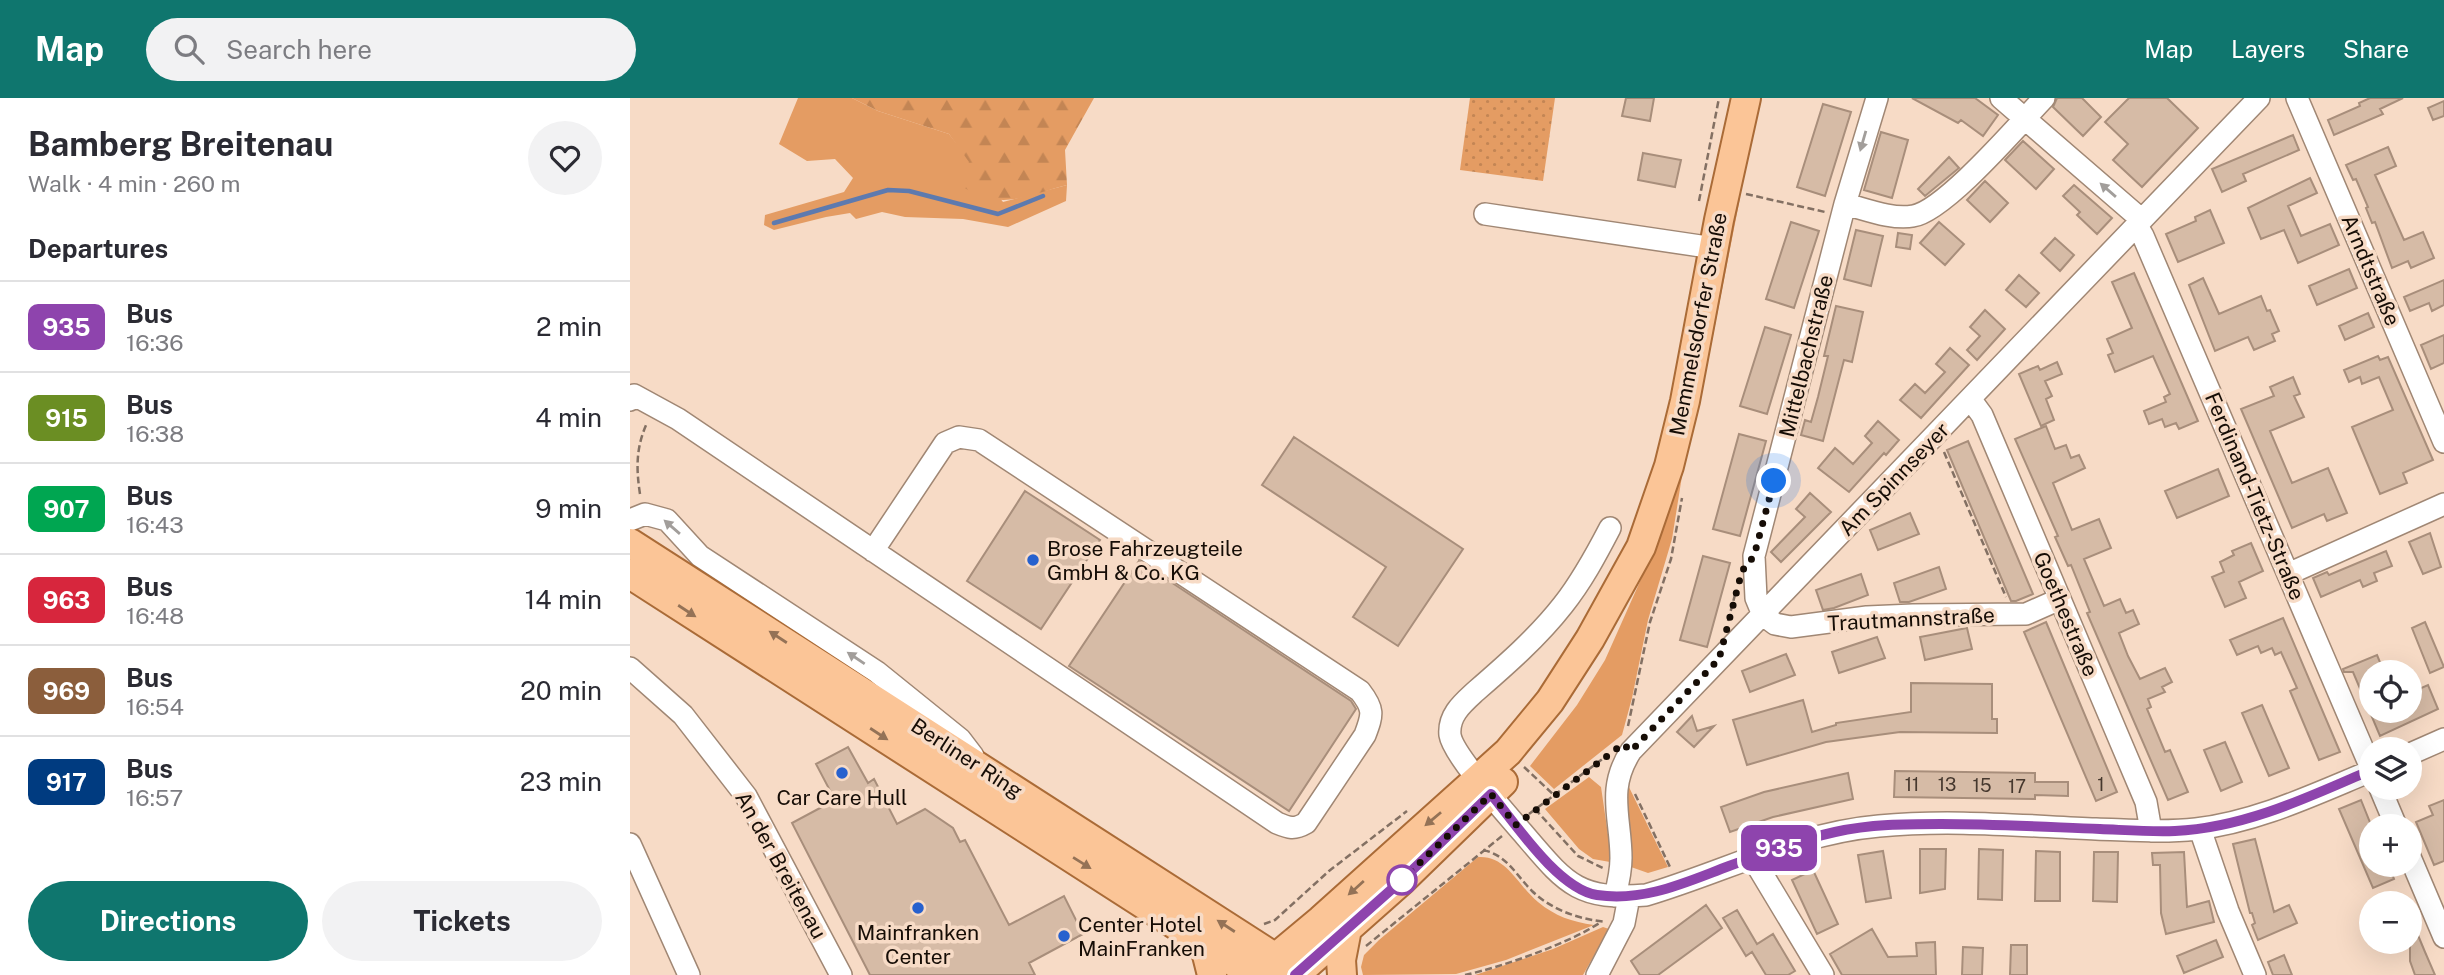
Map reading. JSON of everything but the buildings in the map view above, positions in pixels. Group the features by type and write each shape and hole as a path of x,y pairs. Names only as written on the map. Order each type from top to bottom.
{"main road":[{"name":"Memmelsdorfer Straße","path":"1280,972 1355,939 1401,881 1485,787 1508,752 1550,701 1590,639 1641,547 1669,466 1685,401 1725,189 1746,98"},
{"path":"630,521 666,550 676,572"},
{"name":"Berliner Ring","path":"630,543 981,766 1250,942 1280,972"},
{"name":"Berliner Ring","path":"630,574 1199,937 1280,972"},
{"name":"Memmelsdorfer Straße","path":"1280,972 1485,787"},
{"path":"1199,937 1212,975"},
{"path":"1342,975 1341,960 1355,939"}],"street":[{"name":"Mittelbachstraße","path":"1763,615 1756,598 1754,556 1843,210 1877,98"},
{"path":"2001,98 2026,117 2140,223"},
{"path":"1843,210 1903,216 1927,212 1949,196 2045,98"},
{"name":"Am Spinnseyer","path":"1597,975 1624,923 1614,761 1631,751 2259,98"},
{"name":"Arndtstraße","path":"2297,98 2444,442"},
{"path":"1485,214 1714,248"},
{"name":"Ferdinand-Tietz-Straße","path":"2140,223 2143,236 2359,741"},
{"path":"632,397 678,419 873,551 1266,815 1290,828 1306,823 1365,735 1371,719 1371,704 1360,691 979,440 959,437 945,443 873,551"},
{"name":"Goethestraße","path":"1970,400 1982,415 2146,802 2151,831"},
{"path":"2288,574 2444,504"},
{"path":"630,521 645,514 667,520 700,556 877,672 960,739 981,766"},
{"path":"1610,528 1593,561 1562,606 1510,661 1458,708 1450,723 1452,743 1465,764 1516,825 1567,880 1593,894 1646,895 1752,857 1838,831 1881,825 1974,824 2151,831 2200,829 2266,813 2359,774"},
{"name":"Trautmannstraße","path":"1763,615 1775,624 1791,627 1902,615 2026,614 2060,599"},
{"name":"An der Breitenau","path":"630,668 683,715 746,796 841,975"},
{"path":"2422,749 2444,739"},
{"path":"2200,829 2228,911 2255,975"},
{"path":"630,844 689,975"},
{"path":"1752,857 1816,973"},
{"path":"2418,877 2444,937"}],"path":[{"path":"1698,208 1718,98"},
{"path":"1701,155 1707,156"},
{"path":"1725,189 1843,210"},
{"path":"640,494 638,446 654,406"},
{"path":"1932,440 1945,453 2010,605 2010,615"},
{"path":"1728,621 1738,584"},
{"path":"1355,939 1483,850 1535,809 1614,761 1679,885"},
{"path":"1250,942 1265,924 1275,920 1337,864 1410,809"},
{"path":"1535,809 1578,856 1601,868 1620,872"},
{"path":"1483,850 1495,853 1509,863 1532,891 1560,911 1601,922 1624,923"},
{"path":"1465,975 1561,942 1601,922"}],"green space":[{"path":"798,98 852,98 878,111 949,134 1003,202 1067,185 1066,201 1008,227 963,219 905,217 882,212 856,219 850,213 826,217 774,230 764,225 765,215 844,192 853,178 835,159 807,161 779,144"},
{"path":"852,98 1094,98 1065,150 1067,185 1011,200 999,200 973,193 958,184 969,162 949,134 878,111"},
{"path":"1470,98 1555,98 1543,181 1460,170"},
{"path":"1735,196 1740,198 1682,476 1672,539 1648,620 1622,735 1554,789 1530,766 1577,705 1605,660 1654,550"},
{"path":"1589,777 1601,787 1610,862 1593,859 1579,849 1545,809"},
{"path":"1626,781 1668,867 1648,873 1631,867 1622,819"},
{"path":"1478,857 1497,861 1504,866 1538,902 1557,915 1594,925 1506,960 1456,974 1363,975 1361,967 1364,955"},
{"path":"1603,927 1609,929 1583,975 1475,975 1553,949"}],"waterway":[{"path":"774,223 888,190 909,191 998,214 1043,196"}],"bus line":[{"name":"935","path":"1295,975 1401,881 1491,794 1550,864 1567,880 1593,894 1629,897 1664,890 1752,857 1838,831 1881,825 1931,824 2151,831 2200,829 2266,813 2359,775"}],"place":[{"name":"Brose Fahrzeugteile GmbH & Co. KG","path":"1033,560"},
{"name":"Car Care Hull","path":"842,773"},
{"name":"Mainfranken Center","path":"918,908"},
{"name":"Center Hotel MainFranken","path":"1064,936"}],"route":[{"path":"1402,880 1491,794 1516,825 1623,744 1631,751 1719,659 1742,571 1754,556 1774,481"}]}
